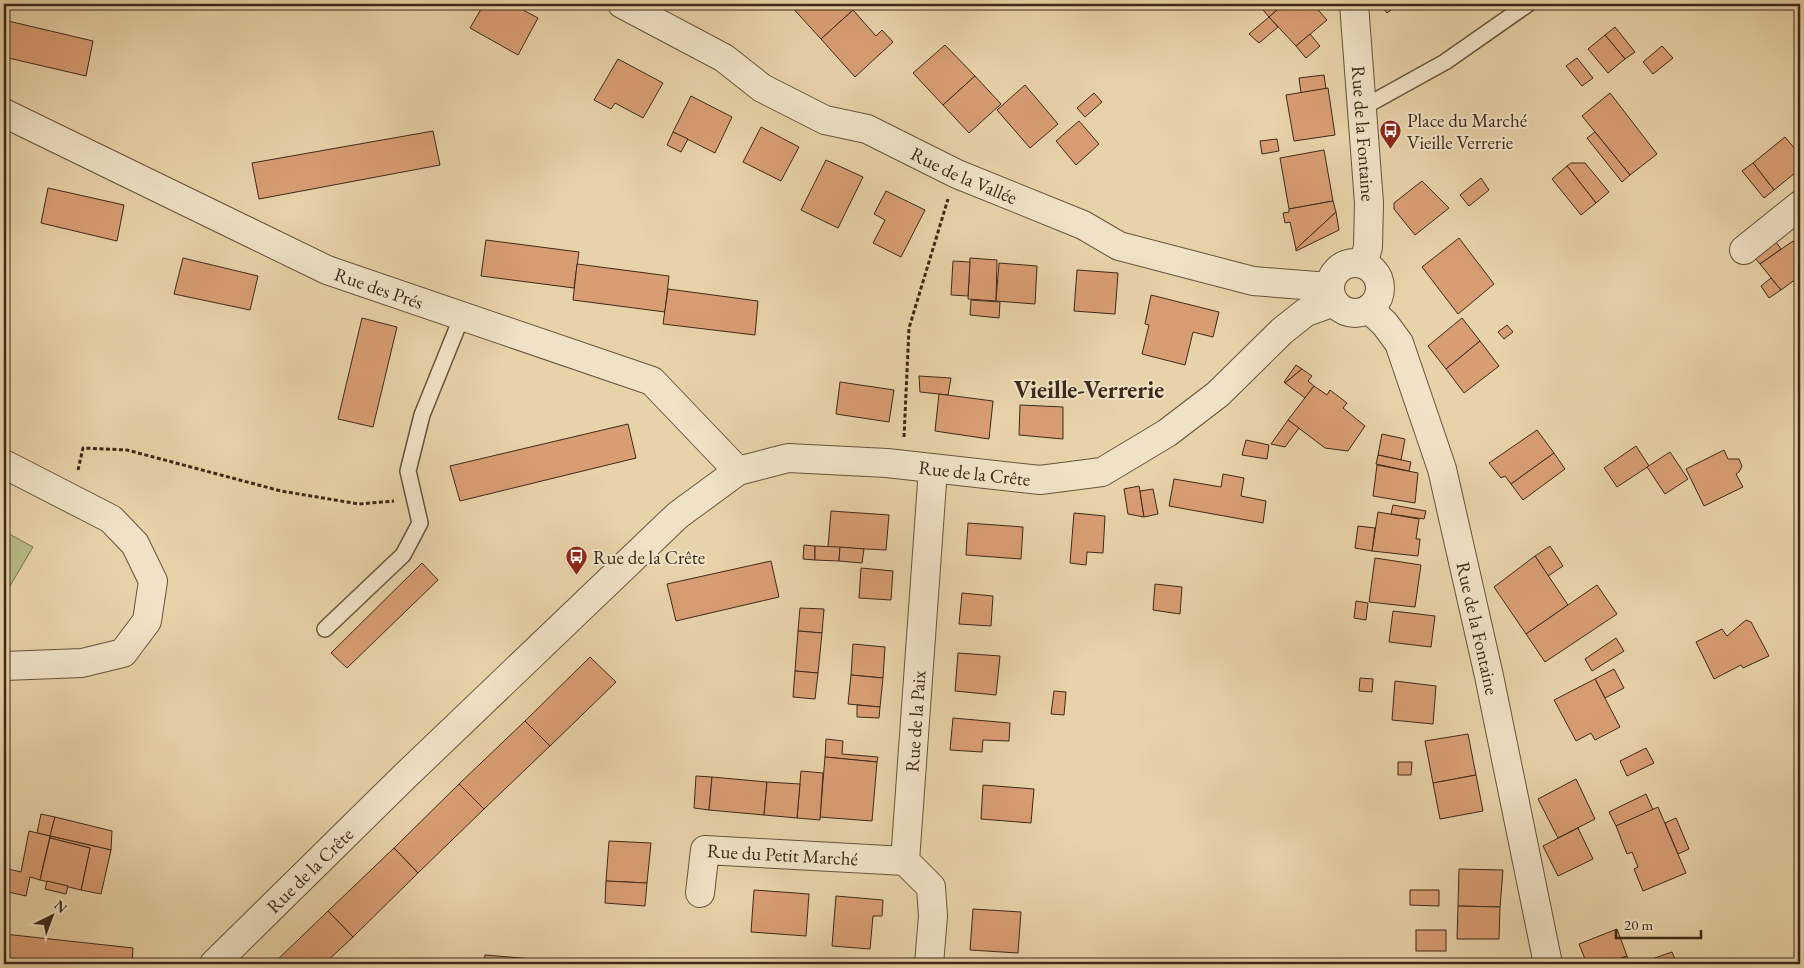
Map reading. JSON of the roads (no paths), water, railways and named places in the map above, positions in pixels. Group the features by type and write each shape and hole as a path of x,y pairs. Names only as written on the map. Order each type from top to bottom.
{"street":[{"name":"Rue de la Vallée","path":"622,4 724,58 762,88 825,120 867,129 957,174 1083,225 1119,246 1253,281 1332,295"},
{"name":"Rue de la Fontaine","path":"1354,4 1368,203 1368,247 1363,264"},
{"name":"Rue des Prés","path":"4,113 327,270 652,381 738,471"},
{"path":"1744,250 1800,205"},
{"path":"1345,264 1363,264 1373,270 1380,288 1378,298 1369,309 1355,314 1344,311 1332,295 1331,278 1345,264"},
{"name":"Rue de la Crête","path":"214,964 404,777 678,515 738,471 788,458 903,465 1040,480 1102,472 1167,433 1218,394 1282,331 1332,295"},
{"name":"Rue de la Fontaine","path":"1369,309 1385,324 1399,343 1442,469 1489,676 1548,964"},
{"path":"4,464 111,519 135,544 153,581 147,621 123,653 82,663 4,666"},
{"name":"Rue de la Paix","path":"905,861 933,469"},
{"name":"Rue du Petit Marché","path":"700,893 705,850 905,861"},
{"path":"905,861 931,887 933,916 930,964"}],"lane":[{"path":"1362,108 1445,62 1528,4"},
{"path":"325,629 403,555 420,523 408,471 422,415 462,316"}],"place":[{"name":"Place du Marché Vieille Verrerie","path":"1391,150"},
{"name":"Rue de la Crête","path":"577,576"}],"district":[{"name":"Vieille-Verrerie","path":"1089,389"}]}
